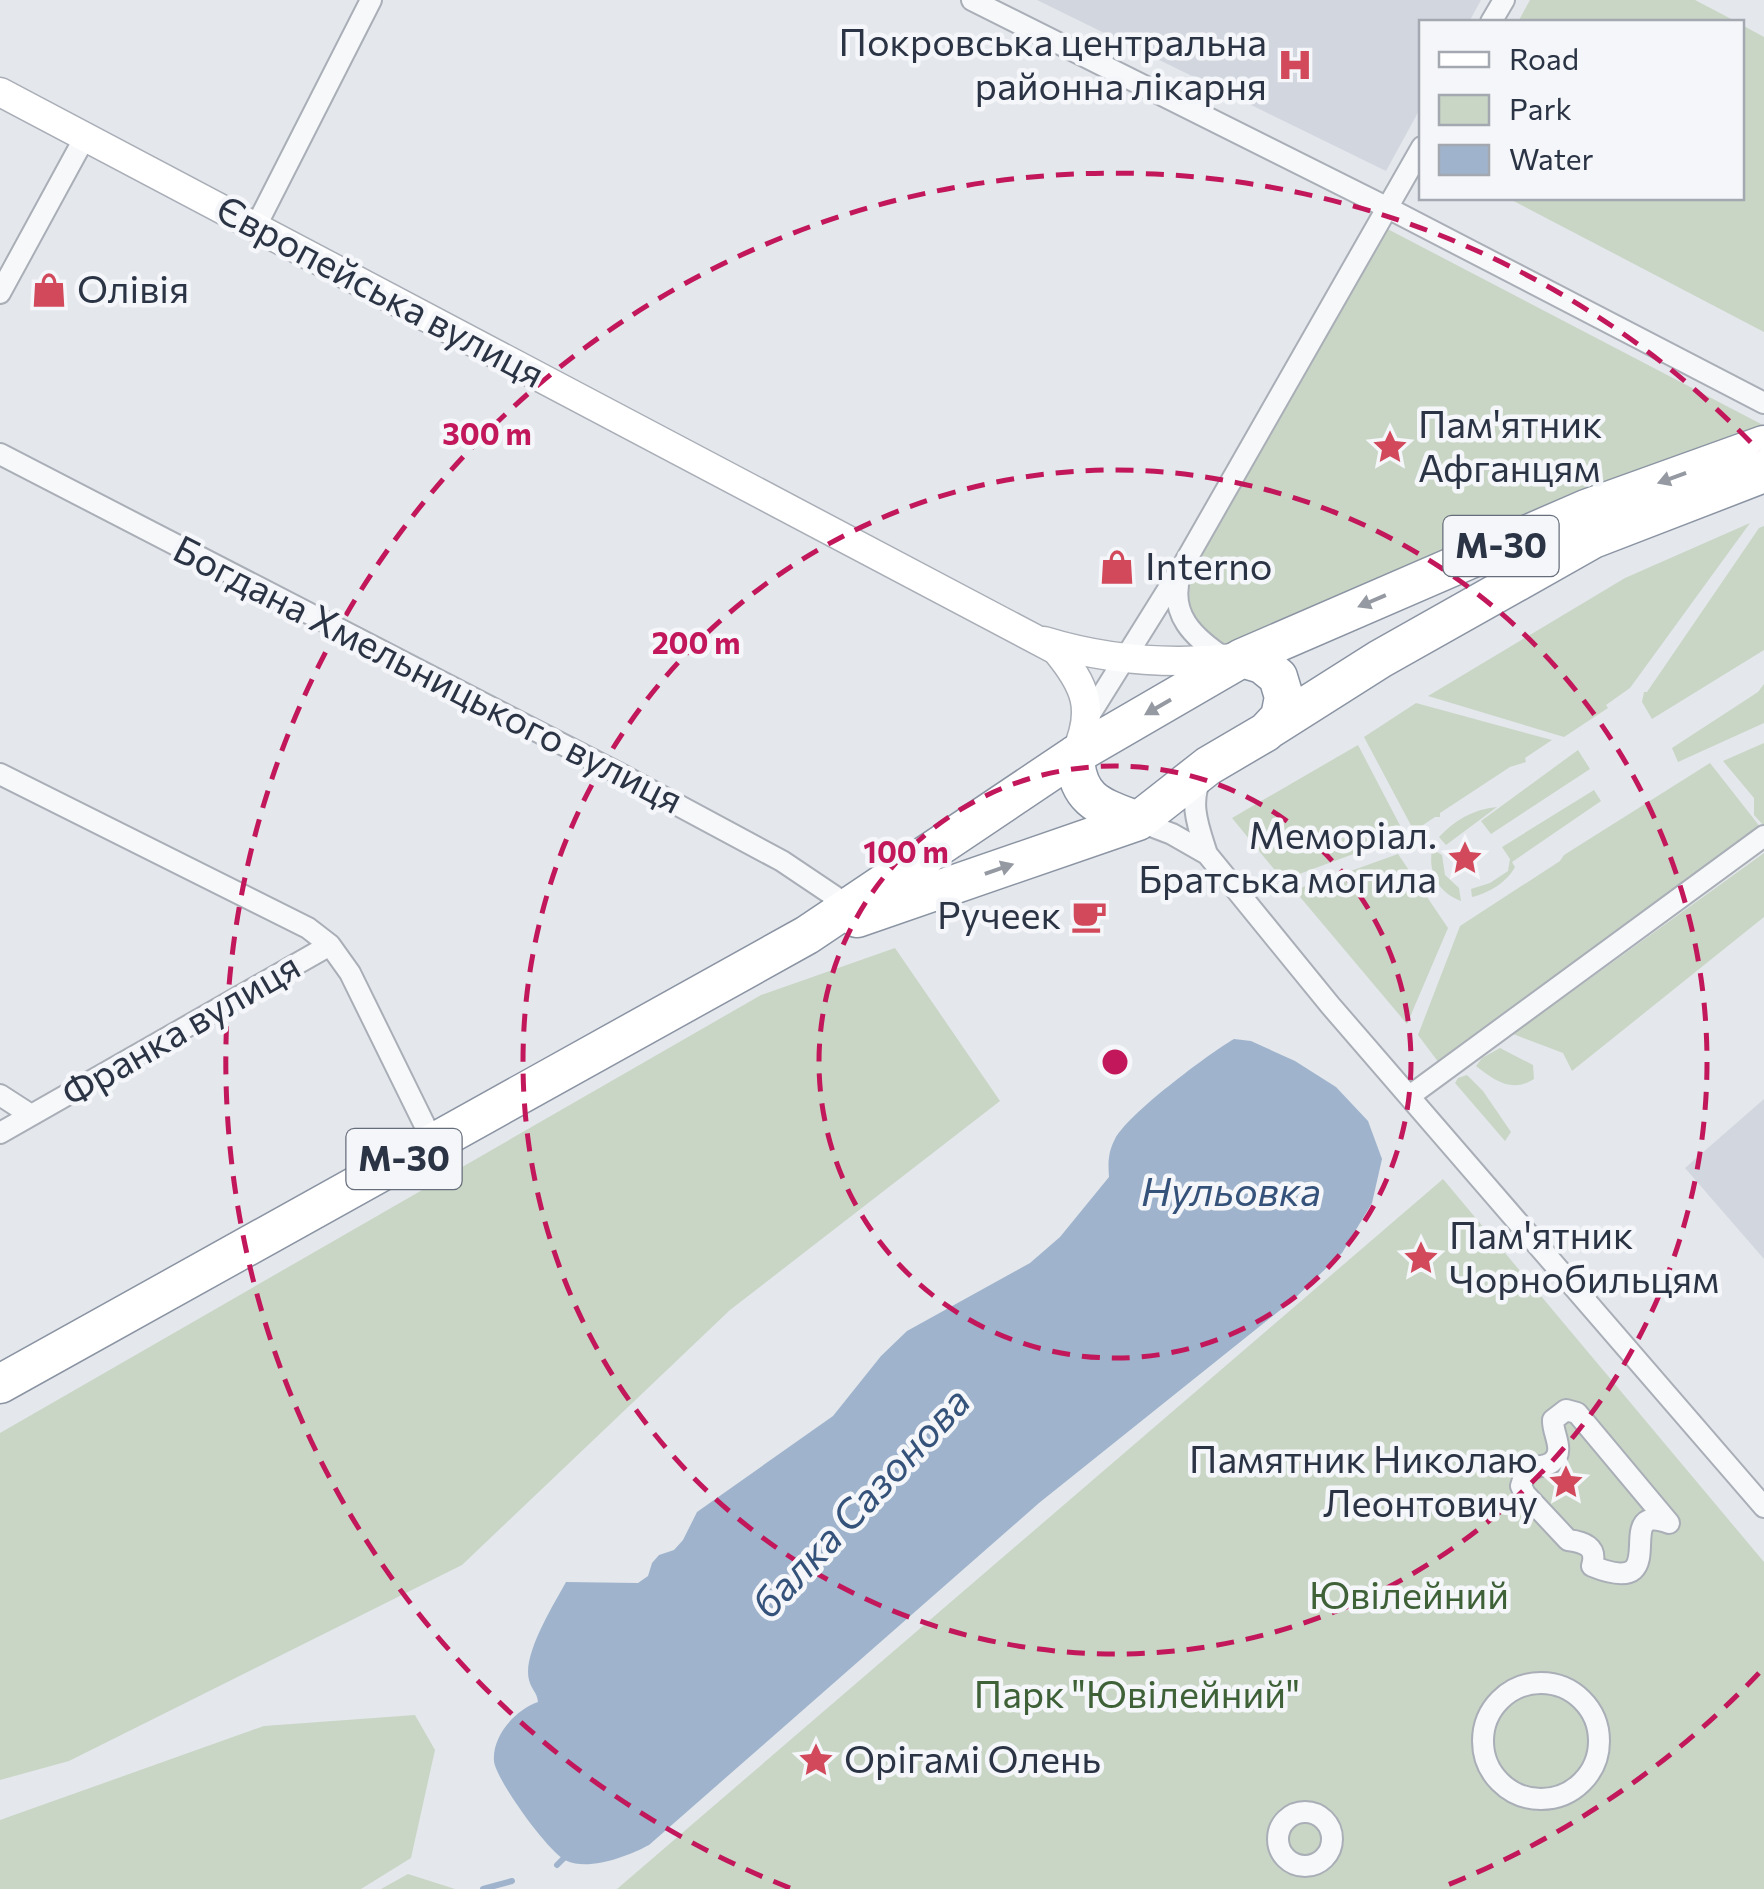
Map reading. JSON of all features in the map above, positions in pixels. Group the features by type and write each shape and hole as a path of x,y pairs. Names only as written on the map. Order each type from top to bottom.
{"highway":[{"name":"М-30","path":"0,1384 807,935 1074,756 1234,658 1586,509 1764,445"},
{"name":"М-30","path":"807,935 1138,821 1208,766 1380,659 1593,540 1764,473"},
{"path":"1234,658 1262,664 1278,677 1284,697 1280,716 1266,732"},
{"path":"1074,756 1080,784 1088,797 1138,821"}],"street":[{"path":"256,226 371,0"},
{"path":"972,0 1386,207 1764,403"},
{"name":"Європейська вулиця","path":"0,92 1056,650 1078,676 1087,719"},
{"path":"0,293 85,137"},
{"path":"1074,756 1087,719 1184,562 1419,151"},
{"name":"Богдана Хмельницького вулиця","path":"0,454 620,774 782,862 850,906"},
{"path":"1184,562 1178,578 1180,613 1188,628 1234,658"},
{"name":"Європейська вулиця","path":"1024,634 1126,658 1164,662 1234,658"},
{"path":"1208,766 1196,786 1195,806 1208,854"},
{"path":"0,774 308,928 330,946 350,973 434,1142"},
{"path":"1138,821 1208,854 1330,1005 1764,1507"},
{"path":"1411,1095 1764,836"},
{"name":"Франка вулиця","path":"0,1133 330,946"},
{"name":"Франка вулиця","path":"0,1096 31,1115"},
{"path":"1560,1411 1577,1413 1669,1522 1656,1520 1644,1524 1638,1536 1638,1564 1631,1572 1621,1574 1592,1566 1590,1546 1580,1540 1568,1540 1521,1486 1526,1470 1550,1464 1556,1456 1558,1440 1552,1425 1560,1411"},
{"path":"1540,1683 1566,1688 1586,1704 1598,1728 1598,1754 1587,1778 1567,1794 1541,1800 1516,1794 1496,1778 1484,1755 1484,1729 1495,1706 1515,1689 1540,1683"}],"shaded area":[{"name":"Покровська центральна районна лікарня","path":"1037,0 1481,0 1470,20 1419,20 1419,111 1386,171"},
{"path":"1764,1099 1764,1259 1685,1168"}],"green space":[{"path":"1530,0 1695,0 1733,20 1519,20"},
{"path":"1744,26 1764,37 1764,332 1512,200 1744,200"},
{"path":"1378,224 1763,425 1761,430 1579,491 1234,643 1209,641 1200,635 1191,615 1191,555"},
{"path":"1750,523 1630,688 1564,737 1428,696 1625,578"},
{"path":"1764,526 1764,650 1652,719 1642,702 1644,692"},
{"path":"1764,684 1764,723 1678,762 1672,748 1758,692"},
{"path":"1416,703 1552,740 1525,758 1526,762 1510,767 1414,831 1364,737"},
{"path":"1764,743 1764,826 1754,815 1754,798 1723,761"},
{"path":"1358,745 1405,835 1283,880 1232,818"},
{"path":"1578,750 1590,769 1491,834 1481,821"},
{"path":"1710,763 1761,828 1439,1063 1418,1035 1460,926"},
{"path":"1594,790 1601,801 1512,862 1515,867 1497,886 1472,897 1471,889 1508,871 1510,859 1502,847"},
{"path":"1497,807 1446,845 1439,837 1465,817"},
{"path":"1432,849 1442,855 1445,875 1459,888 1461,901 1436,881"},
{"path":"1764,853 1764,917 1572,1071 1563,1053 1513,1034"},
{"path":"1398,854 1448,928 1407,1024 1295,891 1330,874 1334,877"},
{"path":"895,948 1000,1101 730,1310 462,1565 69,1761 0,1780 0,1433 761,995"},
{"path":"1500,1048 1533,1065 1534,1079 1511,1085 1476,1066"},
{"path":"1467,1075 1511,1132 1505,1141 1455,1083"},
{"name":"Парк \"Ювілейний\"","path":"1443,1179 1764,1562 1764,1889 617,1889"},
{"path":"415,1715 435,1750 411,1858 361,1889 0,1889 0,1820 264,1726"},
{"path":"408,1874 455,1889 381,1889"}],"water":[{"name":"Нульовка","path":"1234,1039 1251,1041 1295,1061 1336,1087 1368,1121 1382,1159 1372,1203 1342,1253 1294,1299 1039,1503 649,1845 597,1863 576,1864 559,1855 513,1798 497,1770 494,1752 507,1725 538,1702 529,1680 530,1657 566,1582 638,1583 648,1576 659,1555 674,1550 683,1540 697,1512 833,1416 881,1356 907,1331 1030,1263 1060,1237 1109,1177 1111,1148 1123,1128 1169,1086"}],"waterway":[{"name":"балка Сазонова","path":"557,1865 568,1854"},
{"name":"балка Сазонова","path":"483,1889 512,1881"}],"place":[{"name":"Покровська центральна районна лікарня","path":"1295,65"},
{"name":"Олівія","path":"49,290"},
{"name":"Пам'ятник Афганцям","path":"1390,447"},
{"name":"Interno","path":"1117,567"},
{"name":"Меморіал. Братська могила","path":"1465,858"},
{"name":"Ручеек","path":"1089,916"},
{"name":"Пам'ятник Чорнобильцям","path":"1421,1258"},
{"name":"Памятник Николаю Леонтовичу","path":"1566,1482"},
{"name":"Орігамі Олень","path":"816,1760"}],"park label":[{"name":"Ювілейний","path":"1409,1596"}]}
